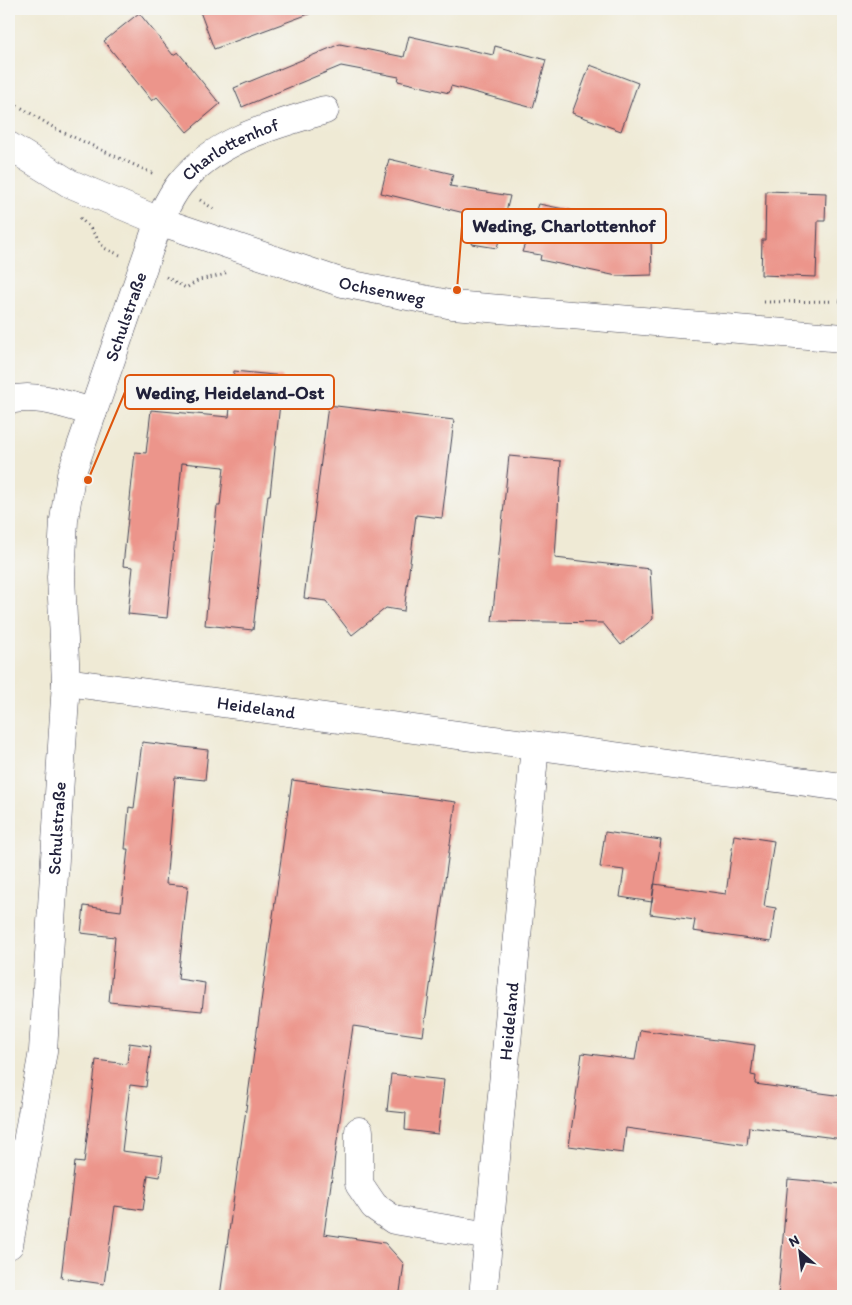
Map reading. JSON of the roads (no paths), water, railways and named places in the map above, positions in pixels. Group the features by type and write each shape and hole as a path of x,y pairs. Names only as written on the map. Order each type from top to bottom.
{"street":[{"name":"Charlottenhof","path":"159,221 179,185 197,165 222,147 258,130 326,110"},
{"name":"Ochsenweg","path":"9,146 69,182 159,221 343,283 453,304 843,338"},
{"name":"Schulstraße","path":"9,1245 43,1051 66,682 61,577 64,520 71,475 159,221"},
{"path":"9,400 16,398 44,399 93,412"},
{"name":"Heideland","path":"66,682 843,787"},
{"name":"Heideland","path":"483,1296 535,746"},
{"path":"359,1131 358,1184 374,1206 394,1220 489,1236"}],"place":[{"name":"Weding, Charlottenhof","path":"457,290"},
{"name":"Weding, Heideland-Ost","path":"88,480"}]}
